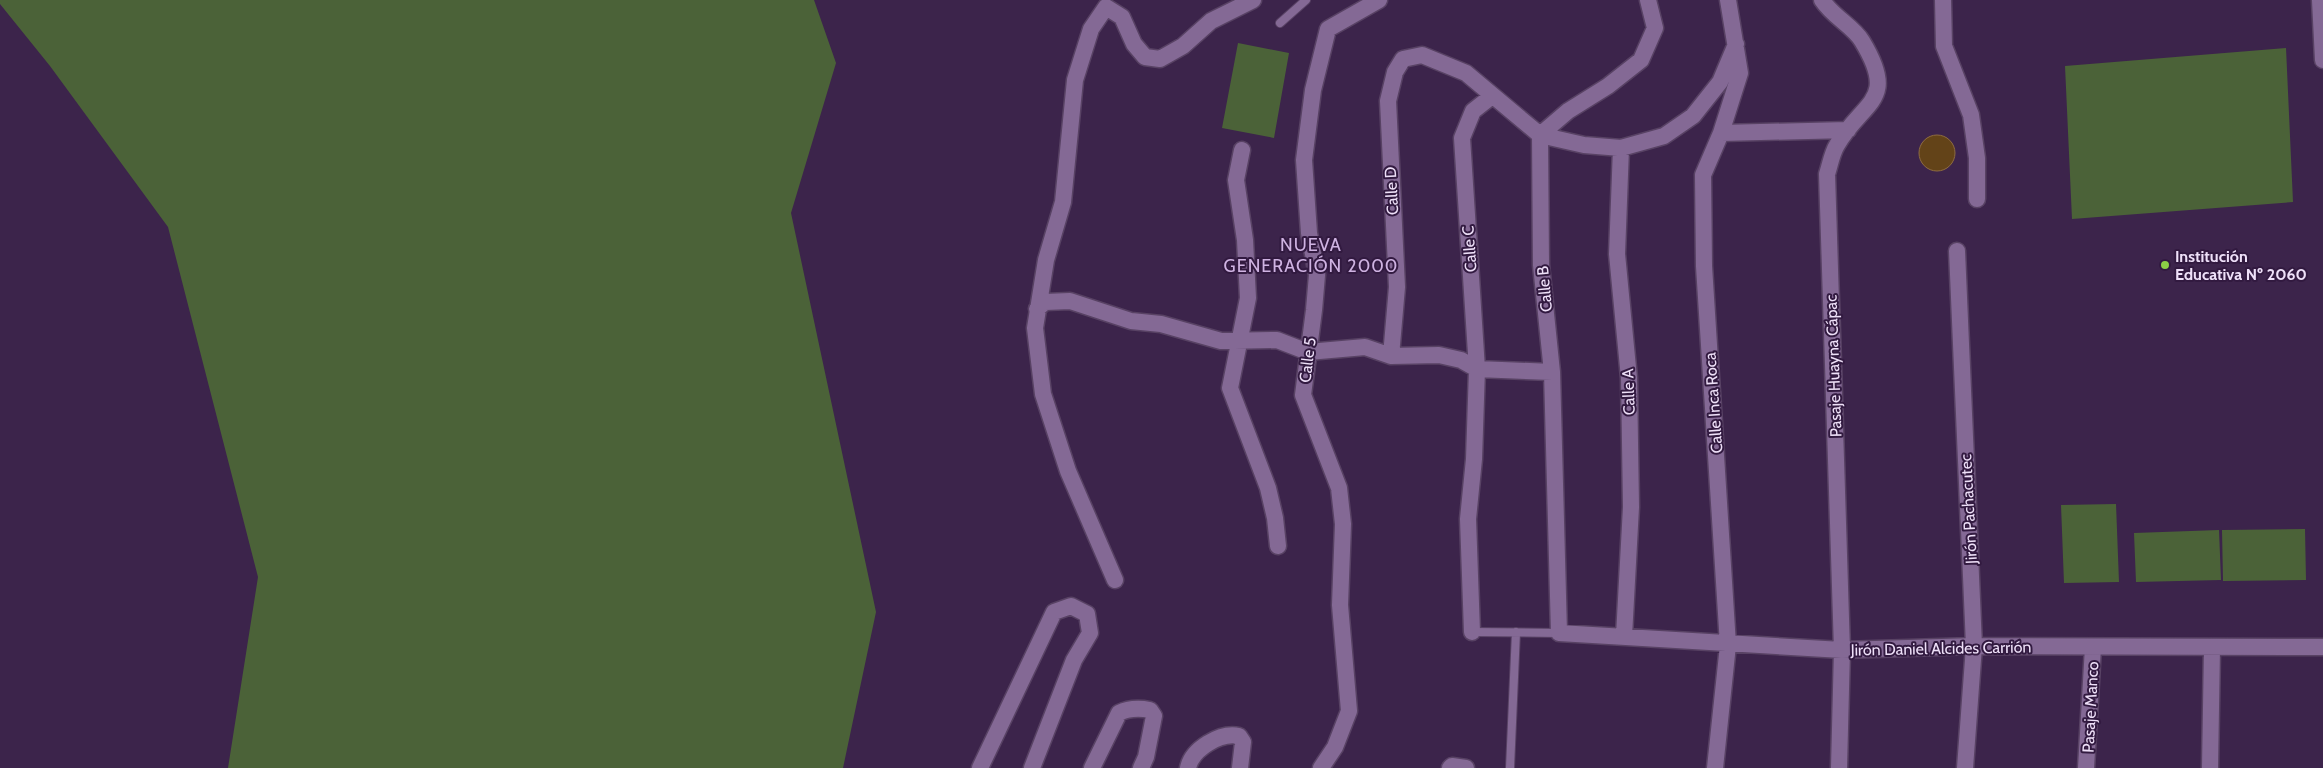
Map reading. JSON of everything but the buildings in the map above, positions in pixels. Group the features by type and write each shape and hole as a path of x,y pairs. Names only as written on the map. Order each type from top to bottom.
{"street":[{"path":"1115,580 1068,471 1043,394 1035,328 1046,260 1063,202 1075,80 1091,29 1106,7 1122,17 1134,44 1145,57 1160,59 1183,46 1211,21 1253,0"},
{"name":"Calle 5","path":"1321,768 1335,747 1349,711 1340,604 1343,524 1339,488 1313,425 1303,395 1317,275 1308,233 1304,160 1313,90 1328,29 1379,0"},
{"path":"1540,135 1568,111 1608,86 1641,60 1655,28 1648,0"},
{"name":"Calle Inca Roca","path":"1715,768 1728,645 1704,266 1703,175 1721,133 1740,73 1728,0"},
{"name":"Pasaje Huayna Cápac","path":"1822,0 1829,10 1861,38 1877,68 1878,90 1868,108 1836,146 1828,174 1842,650 1839,768"},
{"path":"1943,0 1944,46 1971,115 1977,158 1977,199"},
{"path":"2320,0 2323,60"},
{"path":"1492,96 1540,135 1584,145 1621,148 1664,136 1693,116 1720,82 1736,44"},
{"name":"Calle D","path":"1391,356 1397,287 1388,100 1395,72 1403,59 1422,55 1466,73 1492,96"},
{"name":"Calle C","path":"1472,632 1468,519 1474,459 1477,369 1462,138 1473,111 1492,96"},
{"path":"1721,133 1848,130"},
{"name":"Calle B","path":"1540,135 1541,266 1552,372 1559,633"},
{"name":"Calle A","path":"1621,148 1617,254 1629,378 1631,507 1624,636"},
{"path":"1242,150 1236,180 1245,240 1248,298 1230,388 1268,488 1276,518 1278,546"},
{"name":"Jirón Pachacutec","path":"1957,251 1974,646 1964,768"},
{"path":"1037,309 1045,302 1070,302 1131,321 1161,324 1221,341 1277,340 1308,352 1365,348 1391,356 1439,355 1461,360 1477,369 1552,372"},
{"path":"980,768 1054,612 1071,606 1087,614 1090,633 1074,660 1032,768"},
{"name":"Jirón Daniel Alcides Carrión","path":"1559,633 1624,636 1728,645 1842,650 1974,646 2323,647"},
{"name":"Pasaje Manco","path":"2086,768 2093,647"},
{"path":"2210,768 2212,648"},
{"path":"1092,768 1119,713 1127,709 1142,708 1150,710 1154,716 1146,757 1141,768"},
{"path":"1188,768 1190,759 1198,750 1229,734 1239,736 1243,742 1240,768"},
{"path":"1450,768 1452,766 1466,768"}],"lane":[{"path":"1280,23 1306,0"},
{"path":"1472,632 1559,633"},
{"path":"1510,768 1516,632"}],"green space":[{"path":"0,0 814,0 836,63 791,213 876,612 843,768 228,768 258,577 168,227 50,66 0,4"},
{"path":"1238,43 1289,53 1274,138 1222,128"},
{"path":"2286,48 2293,202 2072,219 2065,66"},
{"path":"2116,504 2119,582 2064,583 2061,505"},
{"path":"2305,529 2306,580 2223,581 2222,530"},
{"path":"2219,530 2221,580 2136,582 2134,533"}],"place":[{"name":"Institución Educativa Nº 2060","path":"2165,265"}],"district":[{"name":"NUEVA GENERACIÓN 2000","path":"1311,255"}]}
